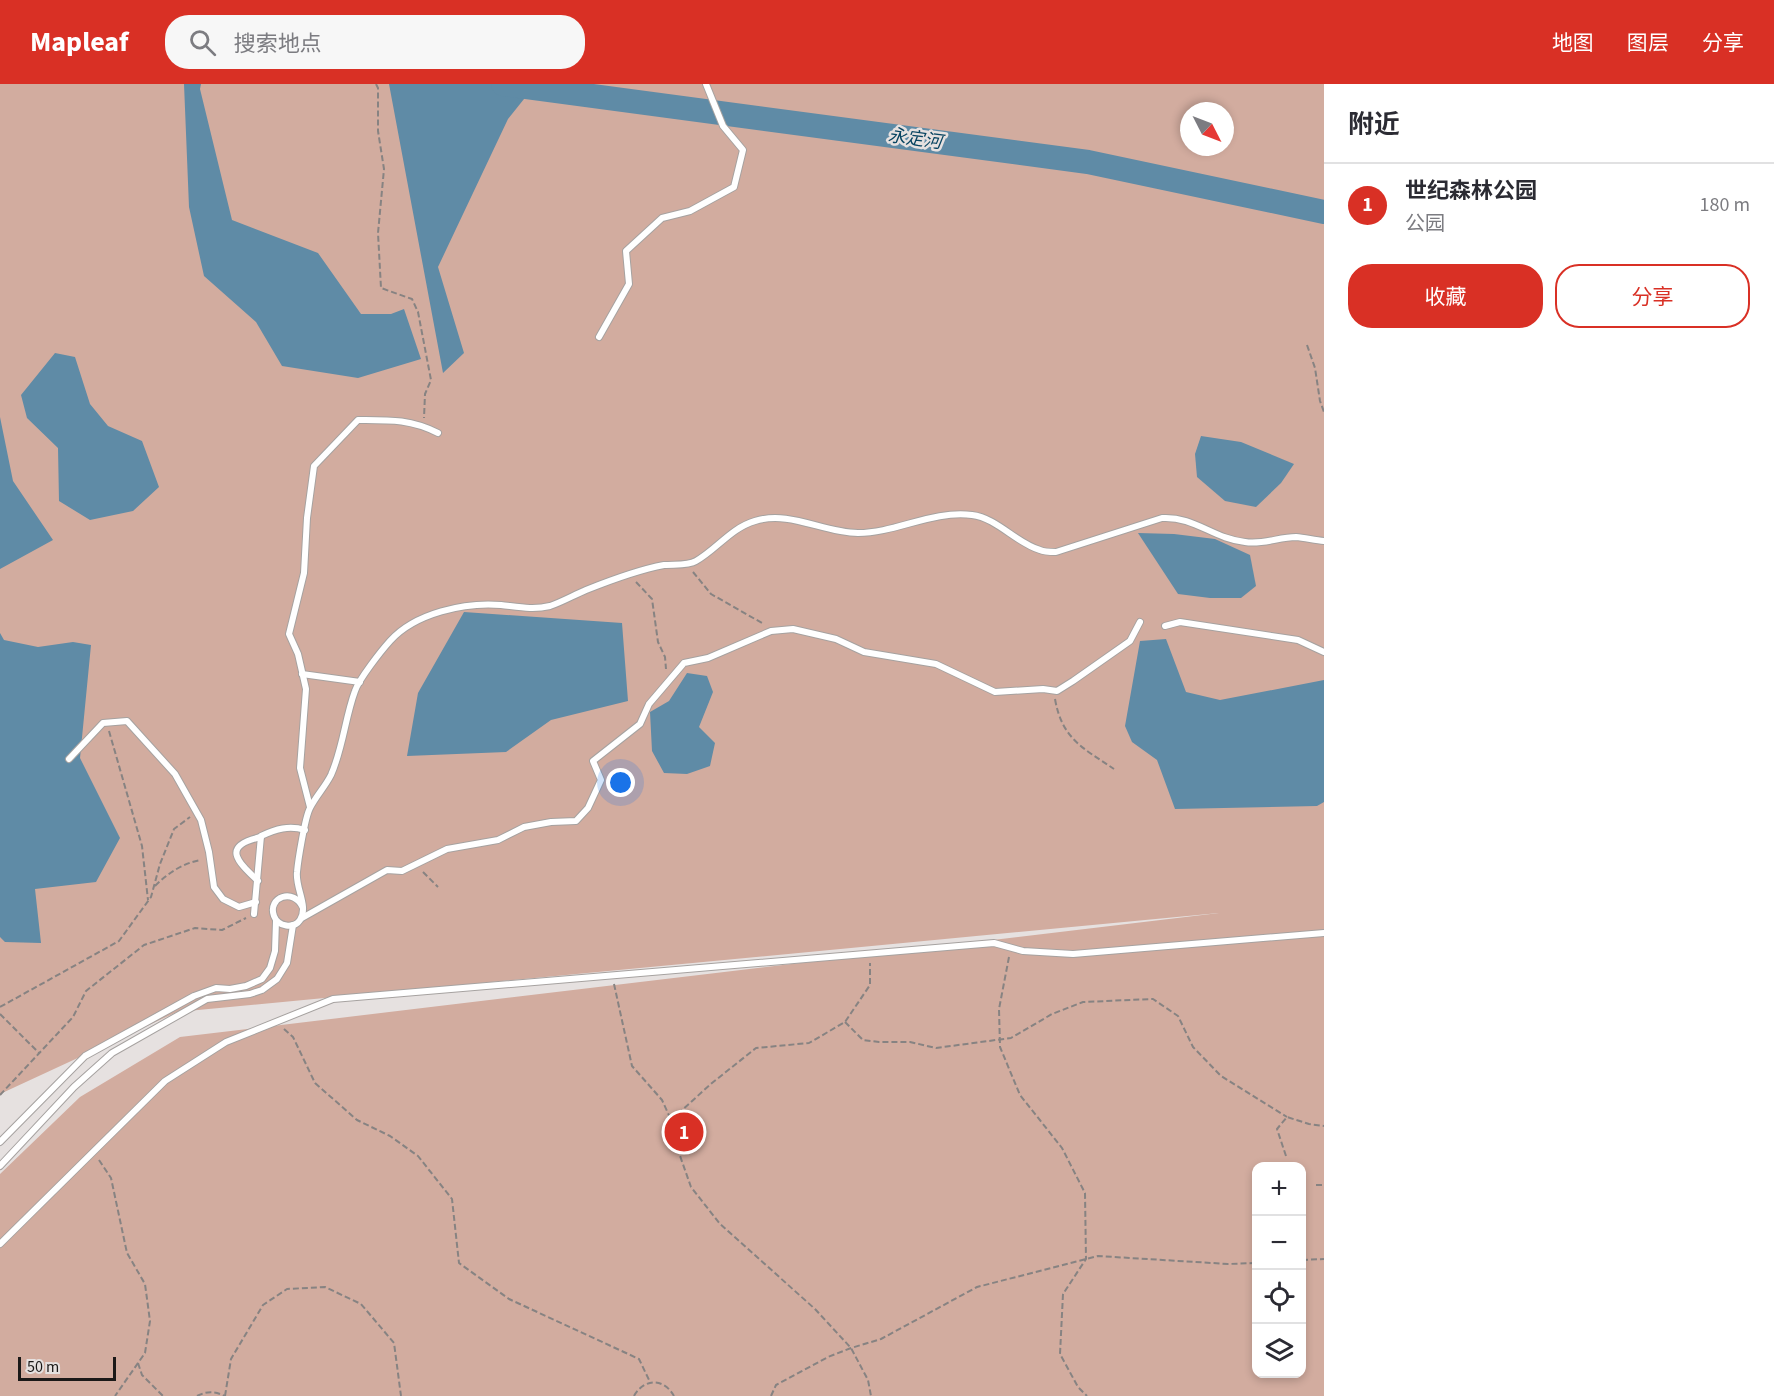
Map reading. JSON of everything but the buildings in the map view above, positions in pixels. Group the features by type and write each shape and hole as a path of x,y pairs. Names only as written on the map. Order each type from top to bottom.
{"lane":[{"path":"599,337 629,284 626,251 662,218 690,211 734,187 743,150 723,126 706,84"},
{"path":"310,807 300,768 306,689 298,654 289,634 304,573 307,518 314,466 358,420 419,424 438,433"},
{"path":"301,918 304,900 298,893 296,874 310,807 330,776 343,742 356,688 391,639 419,620 465,605 503,606 527,610 551,605 627,575 665,565 694,562 735,530 756,520 784,518 835,531 859,533 924,519 974,515 1040,550 1056,552 1169,517 1195,523 1216,534 1244,542 1267,543 1294,537 1324,541"},
{"path":"276,921 284,926 293,925 301,918 387,870 402,871 447,849 498,840 524,827 551,822 576,821 588,808 601,780 592,761 640,724 649,704 684,663 708,658 776,630 793,629 836,639 864,652 936,664 996,692 1057,691 1130,640 1140,621"},
{"path":"1165,626 1180,622 1299,640 1324,651"},
{"path":"303,674 360,682"},
{"path":"69,759 103,723 127,721 175,774 201,820 214,887 224,899 240,907 256,902"},
{"path":"258,881 237,861 236,851 239,845 274,830 295,827 305,830"},
{"path":"254,914 261,837"},
{"path":"0,1142 85,1056 194,996 216,988 230,989 246,986 262,979 270,968 274,951 276,921 273,907 275,902 284,896 294,897 303,908"},
{"path":"0,1166 74,1087 112,1053 207,999 250,994 262,990 277,979 287,963 293,925"},
{"path":"0,1245 165,1080 226,1042 333,999 994,943 1023,951 1073,954 1324,933"}],"path":[{"path":"376,84 378,88 378,131 384,168 378,233 381,288 412,299 418,312 431,380 426,394 424,426"},
{"path":"1307,345 1315,368 1324,412"},
{"path":"685,563 711,594 776,630"},
{"path":"627,575 652,599 658,642 670,677"},
{"path":"1054,690 1058,714 1073,741 1113,769"},
{"path":"107,722 142,846 148,901"},
{"path":"0,1007 119,941 148,901 174,829 192,816 198,815"},
{"path":"154,886 165,876 188,862 210,858"},
{"path":"418,863 428,879 438,887"},
{"path":"0,1095 73,1017 86,991 144,945 195,928 222,930 254,914"},
{"path":"1011,948 999,1009 1000,1047 1020,1095 1062,1148 1085,1192 1086,1259 1063,1294 1060,1354 1078,1387 1087,1396"},
{"path":"671,1120 756,1048 809,1043 845,1022 870,985 870,954"},
{"path":"613,975 632,1066 662,1100 677,1133 679,1153 691,1187 720,1224 815,1309 850,1348 868,1380 871,1396"},
{"path":"845,1022 863,1040 910,1042 936,1048 1011,1038 1052,1014 1083,1002 1153,999 1178,1016 1193,1047 1221,1076 1287,1118 1324,1126"},
{"path":"0,1014 39,1053"},
{"path":"275,1022 293,1037 315,1083 357,1120 390,1136 418,1156 452,1199 459,1263 509,1299 639,1359 650,1382"},
{"path":"1286,1156 1277,1129 1287,1118"},
{"path":"93,1153 111,1178 127,1253 145,1284 150,1321 145,1353 115,1396"},
{"path":"1316,1185 1324,1185"},
{"path":"771,1396 776,1386 828,1357 850,1348 881,1340 977,1287 1098,1256 1227,1264 1252,1263"},
{"path":"1306,1260 1324,1259"},
{"path":"197,1396 205,1392 216,1392 225,1396 231,1359 263,1305 287,1289 325,1287 361,1304 394,1343 401,1396"},
{"path":"138,1363 142,1375 164,1396"},
{"path":"634,1396 638,1389 650,1382 664,1385 674,1396"}],"shaded area":[{"path":"0,84 1324,84 1324,1396 0,1396 0,1174 80,1097 180,1037 1219,913 177,1012 0,1094"}],"water":[{"path":"184,84 201,84 200,89 232,220 318,253 361,314 391,314 404,309 421,359 358,378 282,366 256,322 204,276 189,207"},
{"path":"389,84 536,84 508,119 438,267 464,353 443,373"},
{"path":"55,353 75,357 90,404 108,426 142,441 159,487 133,511 90,520 59,501 58,448 27,418 21,395"},
{"path":"0,417 13,481 53,540 0,569"},
{"path":"1201,436 1241,442 1294,464 1281,483 1256,507 1225,501 1197,477 1195,454"},
{"path":"1138,533 1215,539 1250,555 1256,586 1241,598 1210,598 1178,594"},
{"path":"464,612 622,623 628,701 551,720 506,752 407,756 418,693"},
{"path":"0,633 4,640 38,647 73,642 91,645 80,758 120,838 96,882 35,889 41,943 5,942 0,937"},
{"path":"1166,639 1186,692 1220,700 1324,680 1324,802 1317,806 1175,809 1157,760 1132,742 1125,726 1140,641"},
{"path":"687,673 707,676 713,692 699,727 715,743 710,766 687,774 664,773 652,751 650,712 669,701"}],"waterway":[{"name":"永定河","path":"503,84 1088,162 1324,212"}],"place":[{"name":"世纪森林公园","path":"684,1132"}]}
